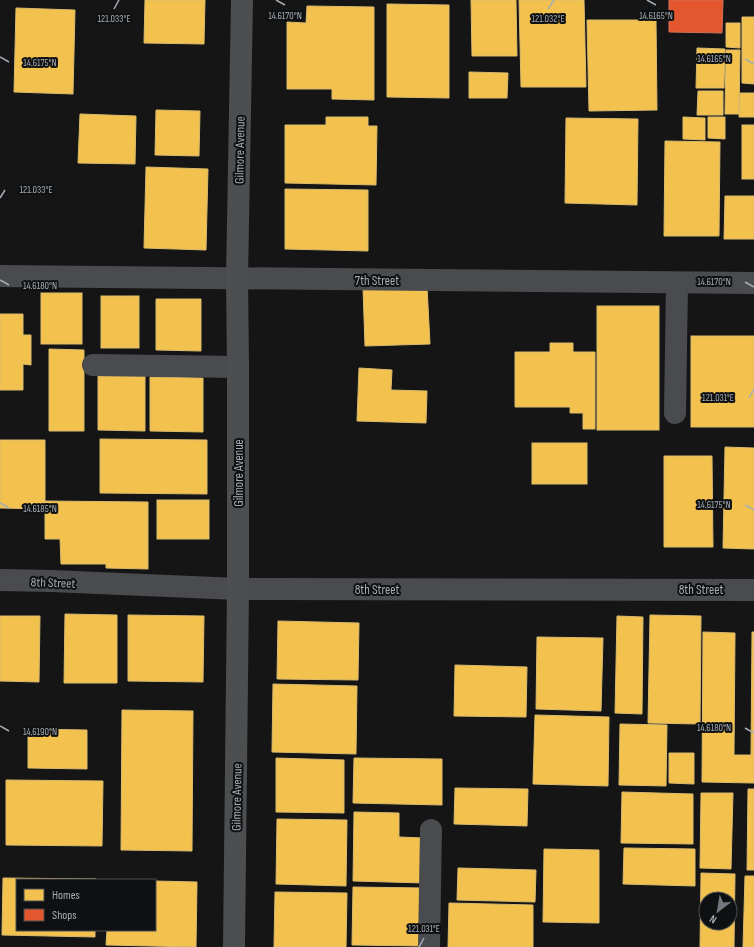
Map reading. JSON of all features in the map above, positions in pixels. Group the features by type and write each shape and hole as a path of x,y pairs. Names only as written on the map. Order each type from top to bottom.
{"main road":[{"name":"Gilmore Avenue","path":"234,947 238,589 237,278 242,0"}],"street":[{"name":"7th Street","path":"0,276 754,283"},
{"path":"675,413 677,283"},
{"path":"92,365 238,367"},
{"name":"8th Street","path":"0,580 238,589 754,590"},
{"path":"429,947 431,830"}],"building: Homes":[{"path":"145,0 205,0 204,44 144,43"},
{"path":"471,0 516,0 517,56 472,56"},
{"path":"519,0 584,0 586,87 521,87"},
{"path":"387,4 449,5 449,98 387,97"},
{"path":"307,6 374,7 374,100 332,99 332,89 287,89 287,22 306,23"},
{"path":"16,8 75,10 73,94 14,92"},
{"path":"742,17 754,17 754,84 742,83"},
{"path":"587,20 656,20 657,110 589,111"},
{"path":"726,23 740,23 740,48 726,47"},
{"path":"697,48 725,49 724,88 696,88"},
{"path":"726,50 740,50 739,114 725,114"},
{"path":"469,72 508,73 507,98 469,98"},
{"path":"698,91 723,91 723,115 697,115"},
{"path":"740,93 754,93 754,117 739,117"},
{"path":"156,110 200,111 199,156 155,155"},
{"path":"80,114 136,116 135,164 78,163"},
{"path":"326,117 368,117 368,126 377,126 376,185 285,183 285,125 326,125"},
{"path":"683,117 705,118 705,140 683,139"},
{"path":"708,117 725,117 725,139 708,138"},
{"path":"566,118 638,119 637,205 565,203"},
{"path":"742,125 754,125 754,179 742,179"},
{"path":"665,141 720,142 719,236 664,236"},
{"path":"146,167 208,169 206,250 144,248"},
{"path":"285,189 368,190 368,251 285,249"},
{"path":"725,196 754,196 754,239 724,239"},
{"path":"427,286 430,344 365,346 363,288"},
{"path":"41,293 82,293 82,344 41,344"},
{"path":"101,296 139,296 139,348 101,348"},
{"path":"156,299 201,299 201,351 156,350"},
{"path":"597,306 659,306 659,430 597,430"},
{"path":"0,314 23,314 23,335 31,335 31,365 23,364 23,390 0,390"},
{"path":"691,336 754,336 754,427 691,427"},
{"path":"550,343 573,343 573,352 595,352 595,429 583,429 583,413 570,413 570,407 515,407 515,352 550,352"},
{"path":"49,349 84,350 84,431 49,431"},
{"path":"359,368 392,370 391,390 427,391 426,423 357,421"},
{"path":"98,376 145,376 145,431 98,430"},
{"path":"150,377 203,378 203,432 150,431"},
{"path":"100,439 207,440 207,494 100,493"},
{"path":"0,440 45,440 45,509 0,508"},
{"path":"532,443 587,443 587,484 532,484"},
{"path":"725,447 754,448 754,549 723,548"},
{"path":"664,456 712,456 713,547 664,547"},
{"path":"157,500 209,500 209,539 157,539"},
{"path":"45,501 148,502 148,569 106,568 106,564 61,564 60,539 45,539"},
{"path":"65,614 117,615 117,683 64,683"},
{"path":"128,615 204,616 203,682 128,681"},
{"path":"650,615 701,616 700,724 648,723"},
{"path":"0,616 40,616 39,682 0,681"},
{"path":"617,616 643,617 642,714 615,713"},
{"path":"278,621 359,623 358,680 277,679"},
{"path":"703,632 735,633 734,755 751,755 752,632 754,632 754,783 702,782"},
{"path":"537,637 603,638 601,711 536,709"},
{"path":"455,665 527,667 526,717 454,716"},
{"path":"273,684 357,686 356,754 272,752"},
{"path":"122,710 193,711 192,851 121,850"},
{"path":"535,715 609,717 608,786 533,784"},
{"path":"620,724 667,725 666,786 619,785"},
{"path":"28,729 87,730 87,769 28,768"},
{"path":"669,753 694,753 694,784 669,783"},
{"path":"276,758 344,760 344,813 276,812"},
{"path":"354,758 442,759 442,805 353,803"},
{"path":"6,780 103,781 102,846 6,845"},
{"path":"455,788 528,789 527,826 454,824"},
{"path":"748,789 754,789 754,870 747,870"},
{"path":"622,792 693,794 693,844 621,843"},
{"path":"701,793 733,793 731,869 700,868"},
{"path":"354,812 399,813 399,837 425,838 424,883 353,881"},
{"path":"277,819 347,820 346,886 276,884"},
{"path":"624,848 695,849 695,886 623,884"},
{"path":"544,849 599,850 599,923 543,922"},
{"path":"458,868 536,870 535,902 457,900"},
{"path":"701,873 735,874 735,891 701,891"},
{"path":"745,876 754,876 754,947 743,947"},
{"path":"3,878 96,879 16,879 16,931 95,931 95,937 2,935"},
{"path":"156,881 197,882 196,947 106,945 107,931 156,931"},
{"path":"353,887 424,888 423,946 352,945"},
{"path":"275,892 347,893 346,947 274,947"},
{"path":"449,903 533,905 533,947 448,947"},
{"path":"700,931 734,931 734,947 700,947"}],"building: Shops":[{"path":"669,0 723,0 722,33 669,32"}]}
